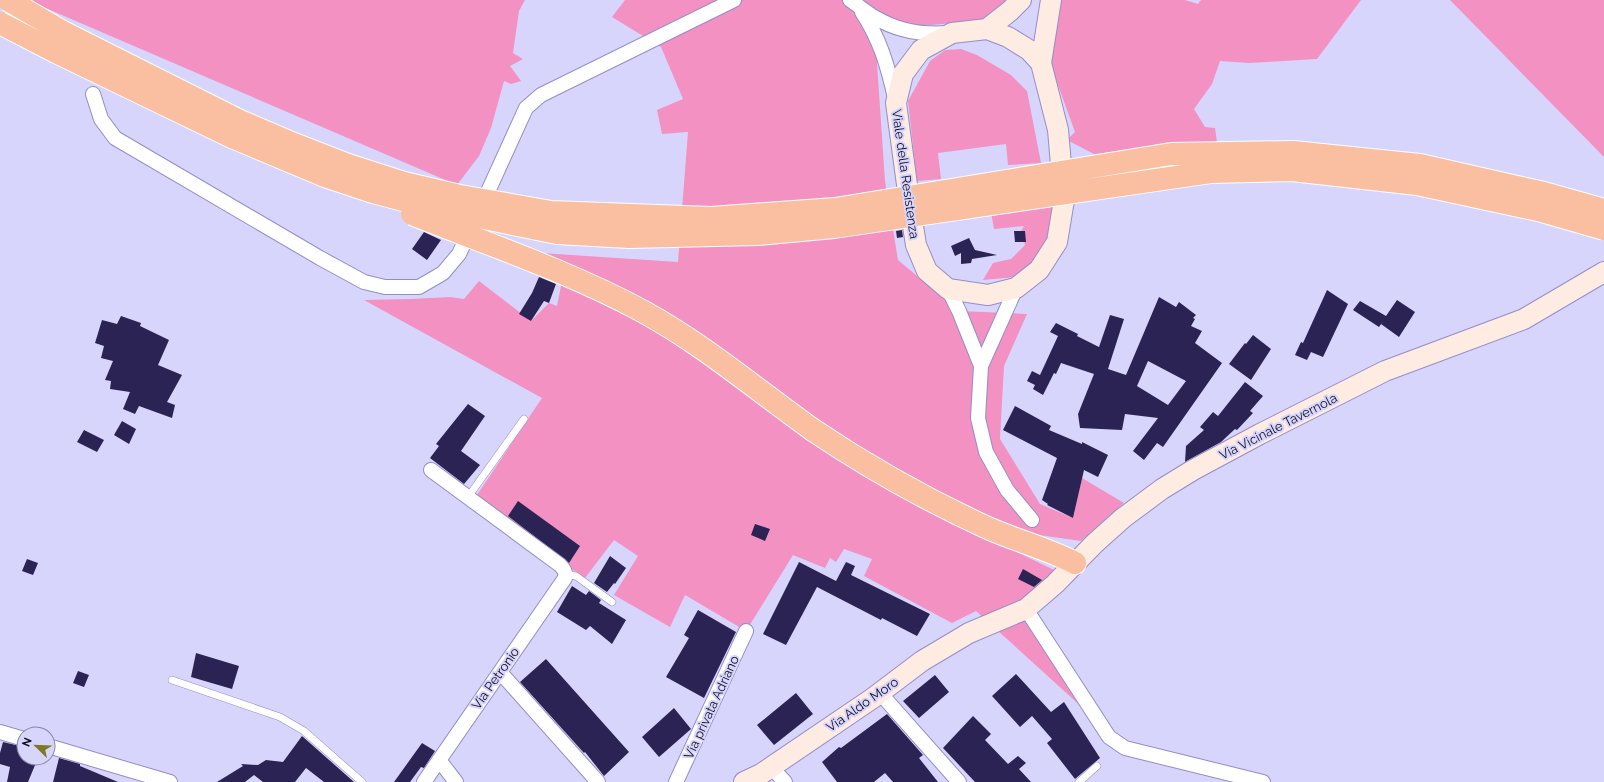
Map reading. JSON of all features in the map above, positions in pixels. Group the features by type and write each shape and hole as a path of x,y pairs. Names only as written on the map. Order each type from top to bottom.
{"highway":[{"path":"8,0 63,32 233,117 301,147 348,165 411,184 460,196 551,212 711,218 835,209 1171,154 1293,152 1420,165 1544,193 1604,210"},
{"path":"0,23 56,52 232,137 286,161 342,182 408,212 564,274 644,312 694,342 841,449 912,492 992,530 1061,556 1075,563"},
{"path":"342,182 426,206 558,233 629,237 759,234 826,227 1211,172 1292,170 1416,184 1538,210 1604,229"}],"street":[{"path":"93,94 101,119 115,138 320,258 364,282 385,287 418,287 443,273 459,254 526,108 541,95 734,0"},
{"path":"986,29 1010,11 1021,0"},
{"path":"948,290 988,295 1016,288 1038,270 1057,242 1064,200 1058,130 1041,63 1051,0"},
{"path":"854,2 876,18 897,28 935,34 952,33"},
{"path":"854,2 871,25 881,47 888,67 896,103"},
{"name":"Viale della Resistenza","path":"948,290 927,271 916,245 896,103 903,74 921,50 952,33 986,29 1008,37 1029,50 1041,63"},
{"name":"Via Vicinale Tavernola","path":"981,627 1026,610 1123,518 1162,489 1193,470 1260,434 1385,371 1524,319 1604,272"},
{"path":"1016,288 981,366 978,418 986,452 1008,490 1032,520"},
{"path":"948,290 959,311 981,366"},
{"path":"431,470 560,565 564,569 565,574"},
{"name":"Via Petronio","path":"424,782 565,578 565,574"},
{"path":"1026,610 1109,737 1117,744 1125,748 1263,782"},
{"name":"Via Aldo Moro","path":"744,782 761,774 880,693 922,661 981,627"},
{"name":"Via privata Adriano","path":"676,782 746,631"},
{"path":"500,672 598,782"},
{"path":"880,693 959,782"},
{"path":"0,732 16,737"},
{"path":"56,748 170,782"},
{"path":"439,760 456,782"},
{"path":"771,767 785,782"}],"lane":[{"path":"468,497 524,418"},
{"path":"565,574 576,576 612,602"},
{"path":"172,680 291,722 304,731 362,782"},
{"path":"1079,782 1098,766"}],"shaded area":[{"path":"27,0 525,0 519,11 513,53 523,59 510,66 521,81 511,84 504,81 491,128 479,156 457,185"},
{"path":"625,0 853,0 875,34 885,181 898,260 959,311 1027,314 1004,366 1000,439 1040,504 1073,518 1082,478 1124,503 1081,541 1011,531 1007,547 1056,571 1027,600 1084,709 976,611 952,623 864,576 872,559 844,549 836,562 830,558 825,568 793,555 746,631 685,595 670,627 614,595 638,556 614,540 585,578 473,501 542,398 364,300 450,297 464,299 479,281 531,321 549,303 557,306 561,286 526,252 678,262 688,132 662,134 657,110 683,99 661,47 612,17"},
{"path":"863,0 1011,0 986,20 920,26 892,20"},
{"path":"1056,0 1185,0 1198,4 1201,0 1361,0 1317,59 1249,63 1220,61 1212,84 1194,109 1205,127 1215,128 1217,142 1094,154 1067,140 1075,132 1050,63"},
{"path":"1450,0 1604,0 1604,157"},
{"path":"961,49 977,55 1011,75 1027,91 1041,163 1008,165 1006,144 938,153 941,179 917,181 908,101 930,61 945,50"},
{"path":"1057,201 1054,229 1040,258 1016,277 983,280 993,263 1011,259 1025,245 1021,231 1024,226 994,229 991,212"}],"building":[{"path":"902,230 903,237 897,238 896,231"},
{"path":"1014,231 1025,231 1026,242 1015,242"},
{"path":"424,232 441,240 427,260 412,249"},
{"path":"969,238 975,250 997,255 972,259 971,263 961,264 961,253 955,256 951,246"},
{"path":"539,277 556,284 549,303 544,301 531,321 519,314 532,293"},
{"path":"1327,290 1348,304 1323,357 1311,352 1307,360 1295,355 1301,342 1303,343"},
{"path":"1159,297 1176,307 1179,302 1196,315 1193,318 1195,319 1191,326 1202,331 1195,343 1222,363 1163,447 1157,443 1144,460 1133,451 1158,418 1125,414 1122,430 1080,428 1078,414 1094,374 1061,363 1043,395 1033,389 1035,385 1027,381 1032,371 1040,375 1058,336 1050,332 1056,323 1099,347 1110,315 1124,319 1108,369 1126,375","holes":["1148,361 1186,381 1168,405 1137,386"]},
{"path":"1397,300 1415,312 1399,337 1381,324 1379,327 1353,310 1360,301 1386,316"},
{"path":"121,316 141,323 140,326 169,340 158,365 182,375 167,402 175,405 172,418 139,406 135,414 123,409 130,392 110,389 111,381 105,380 113,361 101,358 104,346 95,343 102,320 117,324"},
{"path":"1253,335 1271,349 1251,380 1229,364"},
{"path":"1245,382 1263,396 1250,411 1253,413 1237,430 1235,429 1221,442 1185,462 1186,446 1204,430 1200,427 1213,412 1218,416"},
{"path":"468,404 485,416 461,451 480,465 464,484 430,458 439,446 436,444"},
{"path":"1015,406 1053,427 1051,426 1049,430 1082,444 1082,442 1108,455 1098,477 1084,470 1073,518 1047,505 1048,504 1042,500 1057,458 1003,430"},
{"path":"122,421 136,429 129,444 114,435"},
{"path":"84,430 104,440 97,452 77,442"},
{"path":"518,501 580,546 569,563 508,516"},
{"path":"755,524 770,529 765,541 751,535"},
{"path":"610,556 626,568 615,584 614,583 607,592 594,583"},
{"path":"27,559 38,563 33,575 22,571"},
{"path":"799,562 836,581 846,562 855,566 851,575 930,614 917,636 882,618 881,620 817,587 786,645 763,634"},
{"path":"1023,569 1042,580 1034,587 1018,579"},
{"path":"572,586 586,595 589,591 601,600 599,603 626,620 612,644 590,626 586,630 557,612"},
{"path":"698,610 736,632 704,698 666,677 689,638 684,635"},
{"path":"196,653 239,666 232,689 191,677"},
{"path":"546,659 629,752 604,776 585,752 584,753 520,682"},
{"path":"78,671 89,675 84,687 73,683"},
{"path":"1016,674 1051,712 1064,702 1100,758 1075,779 1047,743 1052,739 1032,716 1020,727 992,696"},
{"path":"935,675 949,692 919,718 903,701"},
{"path":"796,693 813,714 774,745 757,725"},
{"path":"674,708 691,729 659,757 642,737"},
{"path":"887,714 923,755 919,758 938,782 893,782 885,773 874,782 837,782 822,762 839,747 841,748"},
{"path":"973,716 991,734 985,740 1008,764 1018,756 1026,763 1019,769 1031,782 975,782 943,748"},
{"path":"302,736 354,782 324,782 306,768 295,782 263,782 254,775 245,782 217,782 243,766 241,764 258,765 266,760 283,762"},
{"path":"3,742 16,745 16,766 35,766 28,782 7,782 10,767 0,764 0,753"},
{"path":"422,743 435,751 424,768 421,767 410,782 394,782"},
{"path":"59,758 80,764 80,766 118,782 53,782"}]}
